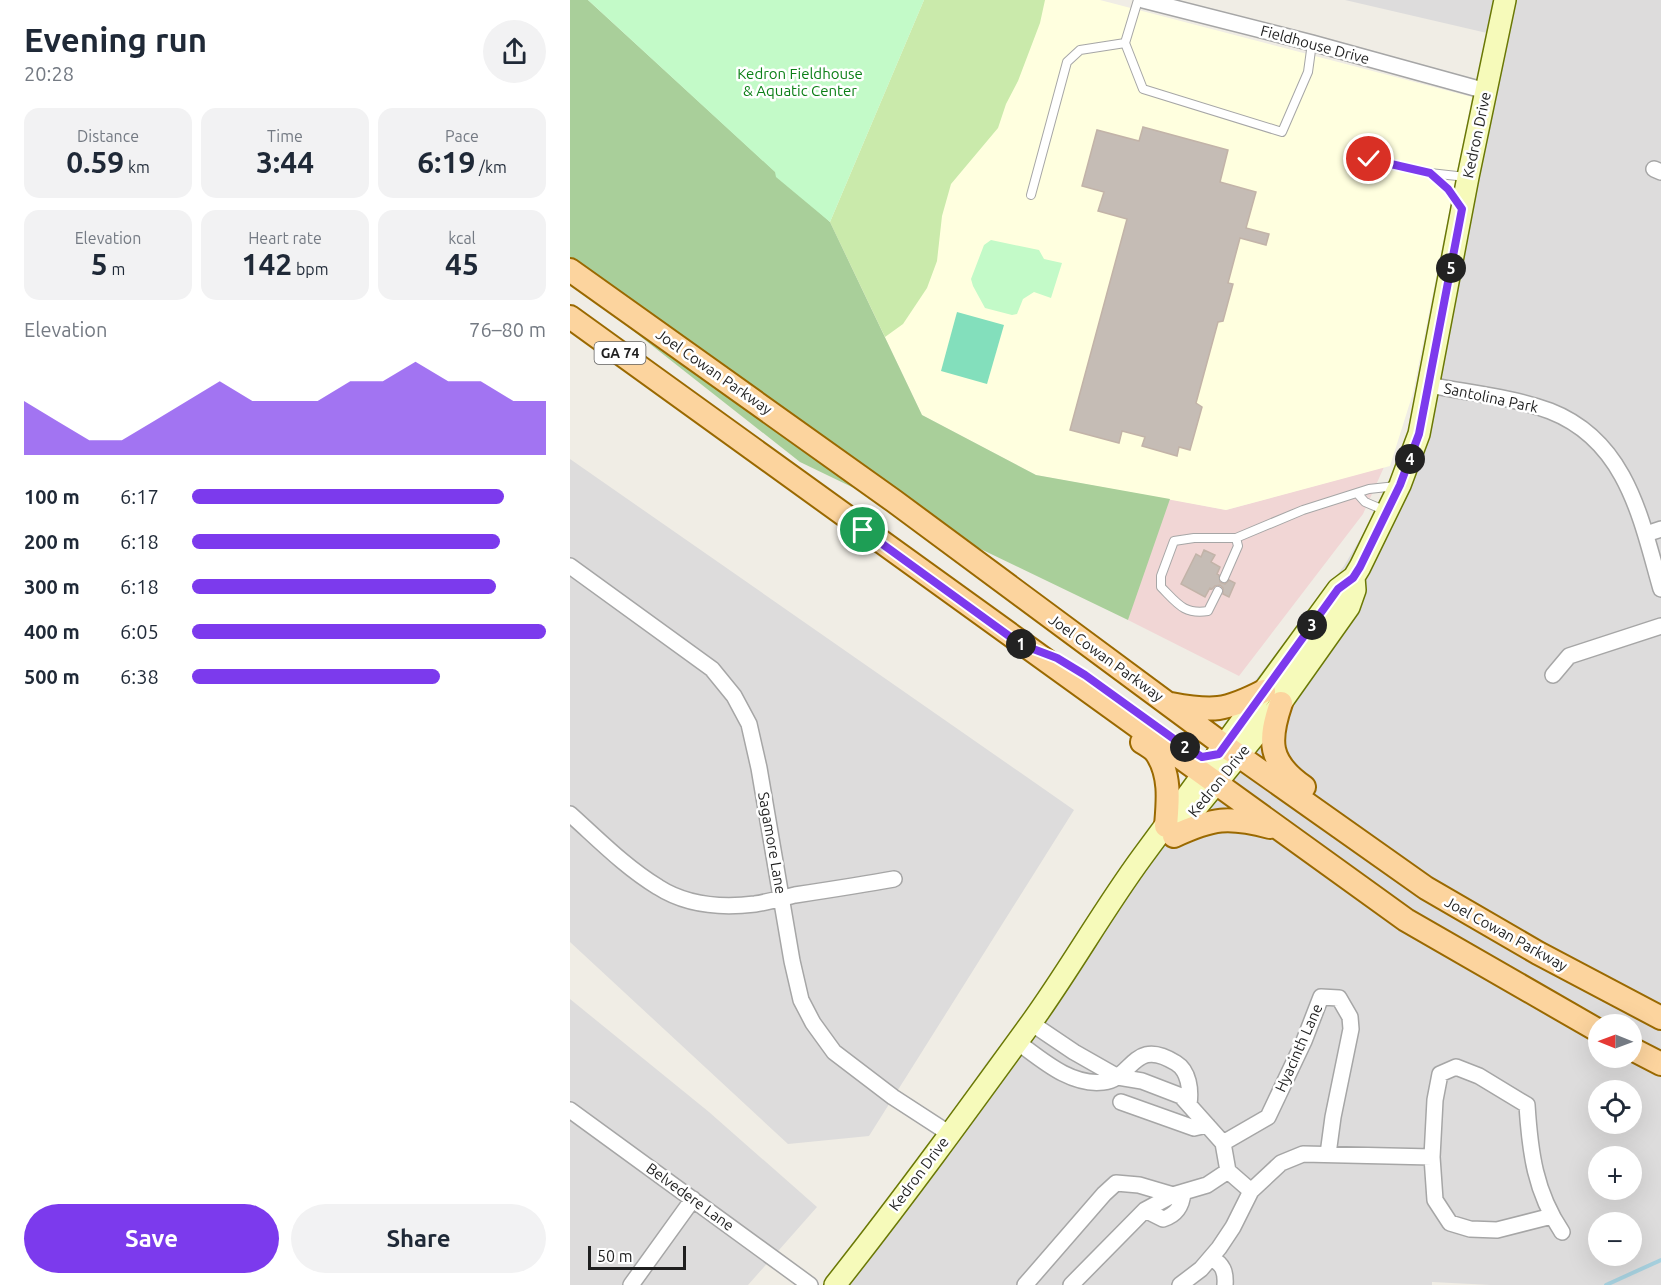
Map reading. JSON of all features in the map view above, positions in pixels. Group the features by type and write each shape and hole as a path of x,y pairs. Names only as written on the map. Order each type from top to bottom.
{"main road":[{"name":"Joel Cowan Parkway","path":"570,270 894,501 1168,704 1281,830 1406,920 1588,1025"},
{"name":"Joel Cowan Parkway","path":"570,317 1042,660 1426,888 1661,1018"},
{"path":"1020,644 1057,658 1085,675 1185,747 1221,765"},
{"path":"1042,660 1066,688 1157,753 1168,782 1170,831 1218,820 1240,819 1281,830"},
{"path":"1168,704 1218,710 1272,697 1272,739 1276,760 1289,777 1348,816 1403,858 1426,888"},
{"path":"1642,1052 1658,1056"}],"street":[{"name":"Fieldhouse Drive","path":"1143,0 1486,91"},
{"name":"Kedron Drive","path":"835,1285 950,1134 1064,974 1272,697 1338,589 1353,578 1388,512 1419,434 1468,177 1505,0"},
{"name":"Santolina Park","path":"1429,385 1552,412 1573,423 1600,444 1616,464 1635,501 1661,589"},
{"path":"1646,534 1661,529"},
{"name":"Sagamore Lane","path":"570,566 712,669 734,696 749,724 759,768 792,961 801,1000 813,1023 834,1052 893,1097 950,1134"},
{"path":"1553,675 1569,656 1661,626"},
{"path":"570,814 633,870 659,888 710,905 757,904 894,879"},
{"name":"Hyacinth Lane","path":"1223,1143 1268,1117 1304,1041 1321,997 1339,998 1350,1017 1351,1029 1328,1154"},
{"path":"1031,1023 1074,1052 1118,1077 1142,1081 1181,1096 1223,1143 1228,1171 1251,1191"},
{"path":"1016,1041 1071,1077 1104,1082 1118,1077 1130,1063 1143,1056 1162,1054 1182,1067 1189,1084 1191,1095 1189,1104"},
{"path":"1552,1216 1497,1230 1470,1229 1450,1223 1435,1200 1432,1157 1435,1100 1440,1074 1456,1067 1479,1076 1527,1106 1532,1163 1541,1192 1562,1232"},
{"path":"1121,1102 1194,1128 1207,1125"},
{"name":"Belvedere Lane","path":"570,1110 810,1285"},
{"path":"1180,1285 1211,1258 1233,1227 1251,1191 1281,1163 1303,1154 1432,1157"},
{"path":"1025,1285 1116,1183 1139,1185 1178,1194 1207,1185 1228,1171"},
{"path":"1071,1285 1145,1210 1163,1219 1173,1216 1180,1207 1178,1194"},
{"path":"631,1285 693,1199"},
{"path":"1211,1258 1221,1263 1226,1276 1225,1285"}],"lane":[{"path":"1138,0 1125,43 1143,88 1282,132 1308,72 1312,43"},
{"path":"1031,195 1067,62 1080,50 1125,43"},
{"path":"1369,159 1430,173 1468,177"},
{"path":"1430,173 1448,189 1462,209"},
{"path":"1218,591 1208,611 1194,613 1180,605 1161,587 1161,576 1174,541 1194,538 1236,538 1303,510 1357,492 1400,485"},
{"path":"1357,492 1365,502 1388,512"},
{"path":"1224,578 1238,546 1236,538"}],"shaded area":[{"path":"924,0 1100,0 1472,97 1413,393 1390,466 1226,510 1036,475 922,415 830,222"},
{"path":"1345,0 1661,0 1661,1285 1491,1285 1432,1282 1432,1285 833,1285 987,1062 1027,1012 1082,928 1211,753 1254,682 1344,566 1405,463 1440,367 1487,33"},
{"path":"570,459 1074,810 869,1136 788,1144 570,942"},
{"path":"1384,467 1363,514 1239,676 1128,620 1160,516 1170,499 1226,510"},
{"path":"570,999 709,1112 817,1207 748,1285 570,1285"}],"green space":[{"path":"570,0 588,0 830,222 922,415 1036,475 1170,499 1128,620 800,462 570,281"},
{"name":"Kedron Fieldhouse & Aquatic Center","path":"588,0 924,0 830,222 776,177 775,172"},
{"path":"924,0 1045,0 1040,23 998,128 951,184 942,216 937,261 927,288 903,324 885,337 830,222"},
{"path":"991,240 1039,250 1044,259 1062,263 1051,298 1034,292 1023,299 1017,314 1012,315 985,308 971,279 984,245"},
{"path":"957,312 1004,325 987,384 941,371"}],"building":[{"path":"1143,127 1228,150 1220,182 1256,192 1246,228 1269,234 1266,245 1240,238 1228,283 1233,284 1223,321 1218,322 1196,403 1202,407 1190,450 1179,447 1177,456 1142,446 1145,437 1122,431 1119,443 1070,430 1127,219 1098,211 1104,192 1082,186 1097,130 1139,141"},
{"path":"1204,550 1215,555 1211,562 1220,567 1217,574 1220,582 1225,584 1229,580 1235,583 1229,597 1223,594 1223,588 1220,585 1210,588 1205,597 1181,584 1196,554 1201,557"}],"waterway":[{"path":"1606,1285 1661,1260"}],"route":[{"path":"863,530 1020,644 1057,658 1085,675 1202,757 1219,754 1338,589 1353,578 1360,567 1400,485 1419,434 1462,209 1448,189 1430,173 1369,159"}]}
